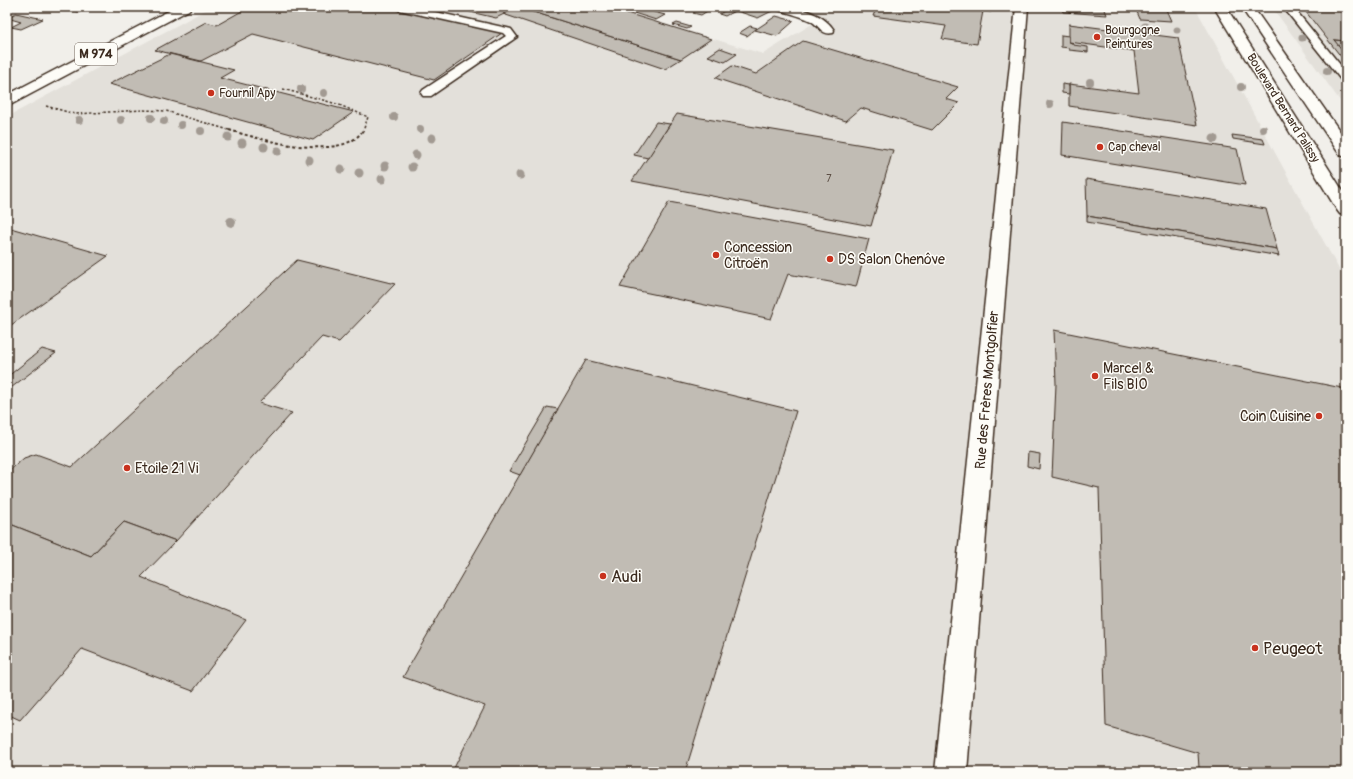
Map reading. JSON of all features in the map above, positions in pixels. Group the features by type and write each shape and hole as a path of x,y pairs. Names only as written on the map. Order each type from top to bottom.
{"main road":[{"name":"M 974","path":"63,57 161,7"},
{"name":"M 974","path":"10,99 185,7"},
{"path":"782,7 818,20 828,30"},
{"name":"Rue des Frères Montgolfier","path":"951,772 1022,7"},
{"name":"Boulevard Bernard Palissy","path":"1220,7 1346,210"},
{"name":"Boulevard Bernard Palissy","path":"1247,7 1346,152"}],"lane":[{"path":"399,7 507,31 512,37 427,92"},
{"path":"1288,7 1346,80"}],"path":[{"path":"10,99 74,114 129,110 167,111 248,136 302,147 332,147 358,138 365,130 368,117 356,110 283,89"}],"shaded area":[{"path":"211,7 609,7 763,54 817,21 781,9 786,7 1195,7 1346,282 1346,772 7,772 7,117"},
{"path":"1272,7 1346,7 1346,109"}],"building":[{"path":"64,7 89,7 79,12 61,9"},
{"path":"249,7 385,7 502,33 434,80 253,34 201,61 155,50 206,22 217,25"},
{"path":"449,7 518,7 496,18"},
{"path":"518,7 681,59 665,69 503,14"},
{"path":"518,7 607,7 711,39 681,59"},
{"path":"703,7 712,8 701,15 693,13"},
{"path":"727,7 742,7 725,16 719,14 730,8"},
{"path":"744,7 764,7 774,10 758,18 737,11"},
{"path":"877,7 951,7 983,11 977,44 942,39 946,26 873,16"},
{"path":"951,7 992,7 991,12"},
{"path":"1061,7 1104,7 1107,15 1063,12"},
{"path":"1135,7 1165,7 1171,21 1140,19"},
{"path":"1302,7 1346,9 1346,41 1334,40 1346,52 1346,63"},
{"path":"643,8 665,15 656,20 634,13"},
{"path":"16,13 43,19 21,29 11,27 21,22 7,18"},
{"path":"776,16 794,21 777,36 755,30"},
{"path":"677,23 691,27 687,29 673,25"},
{"path":"1069,24 1178,38 1197,125 1069,106 1069,84 1139,93 1134,51 1069,42"},
{"path":"750,26 757,28 747,36 739,33"},
{"path":"1061,35 1069,36 1069,42 1073,45 1088,47 1088,52 1069,50 1069,48 1061,47"},
{"path":"1334,40 1346,41 1346,52 1344,52"},
{"path":"803,41 958,87 946,99 959,103 932,130 861,108 846,121 715,78 732,66 756,74"},
{"path":"720,48 737,54 725,62 708,56"},
{"name":"Fournil Apy","path":"170,54 234,70 220,78 354,112 313,140 109,84"},
{"path":"1062,84 1069,85 1069,94 1062,93"},
{"path":"677,114 893,150 871,226 632,181"},
{"path":"656,122 670,124 648,158 634,155"},
{"path":"1063,122 1237,149 1245,185 1062,155"},
{"path":"1232,135 1263,139 1265,144 1233,139"},
{"path":"1086,179 1266,209 1277,249 1087,216"},
{"path":"669,202 869,239 856,287 788,274 771,319 620,287"},
{"path":"1087,216 1277,249 1279,256 1087,222"},
{"path":"7,227 108,256 7,328"},
{"path":"297,260 395,284 339,342 322,337 259,403 292,413 176,541 124,522 91,556 10,524 7,525 7,473 24,458 36,454 72,467"},
{"path":"1054,330 1342,388 1346,401 1346,772 1214,772 1199,768 1198,753 1106,726 1099,488 1052,477 1056,384"},
{"path":"42,349 56,353 7,391 7,377"},
{"name":"Audi","path":"586,360 796,411 685,772 452,772 485,706 403,677"},
{"path":"547,407 558,409 520,475 509,471"},
{"path":"1028,452 1040,454 1039,469 1027,466"},
{"path":"124,522 176,541 141,577 246,620 193,691 82,649 20,720 7,714 7,525 10,524 91,556"}],"place":[{"name":"Bourgogne Peintures","path":"1097,37"},
{"name":"Fournil Apy","path":"211,93"},
{"name":"Cap cheval","path":"1100,147"},
{"name":"Concession Citroën","path":"716,255"},
{"name":"DS Salon Chenôve","path":"830,259"},
{"name":"Marcel & Fils BIO","path":"1095,376"},
{"name":"Coin Cuisine","path":"1319,416"},
{"name":"Etoile 21 Vi","path":"127,468"},
{"name":"Audi","path":"603,576"},
{"name":"Peugeot","path":"1255,648"}]}
